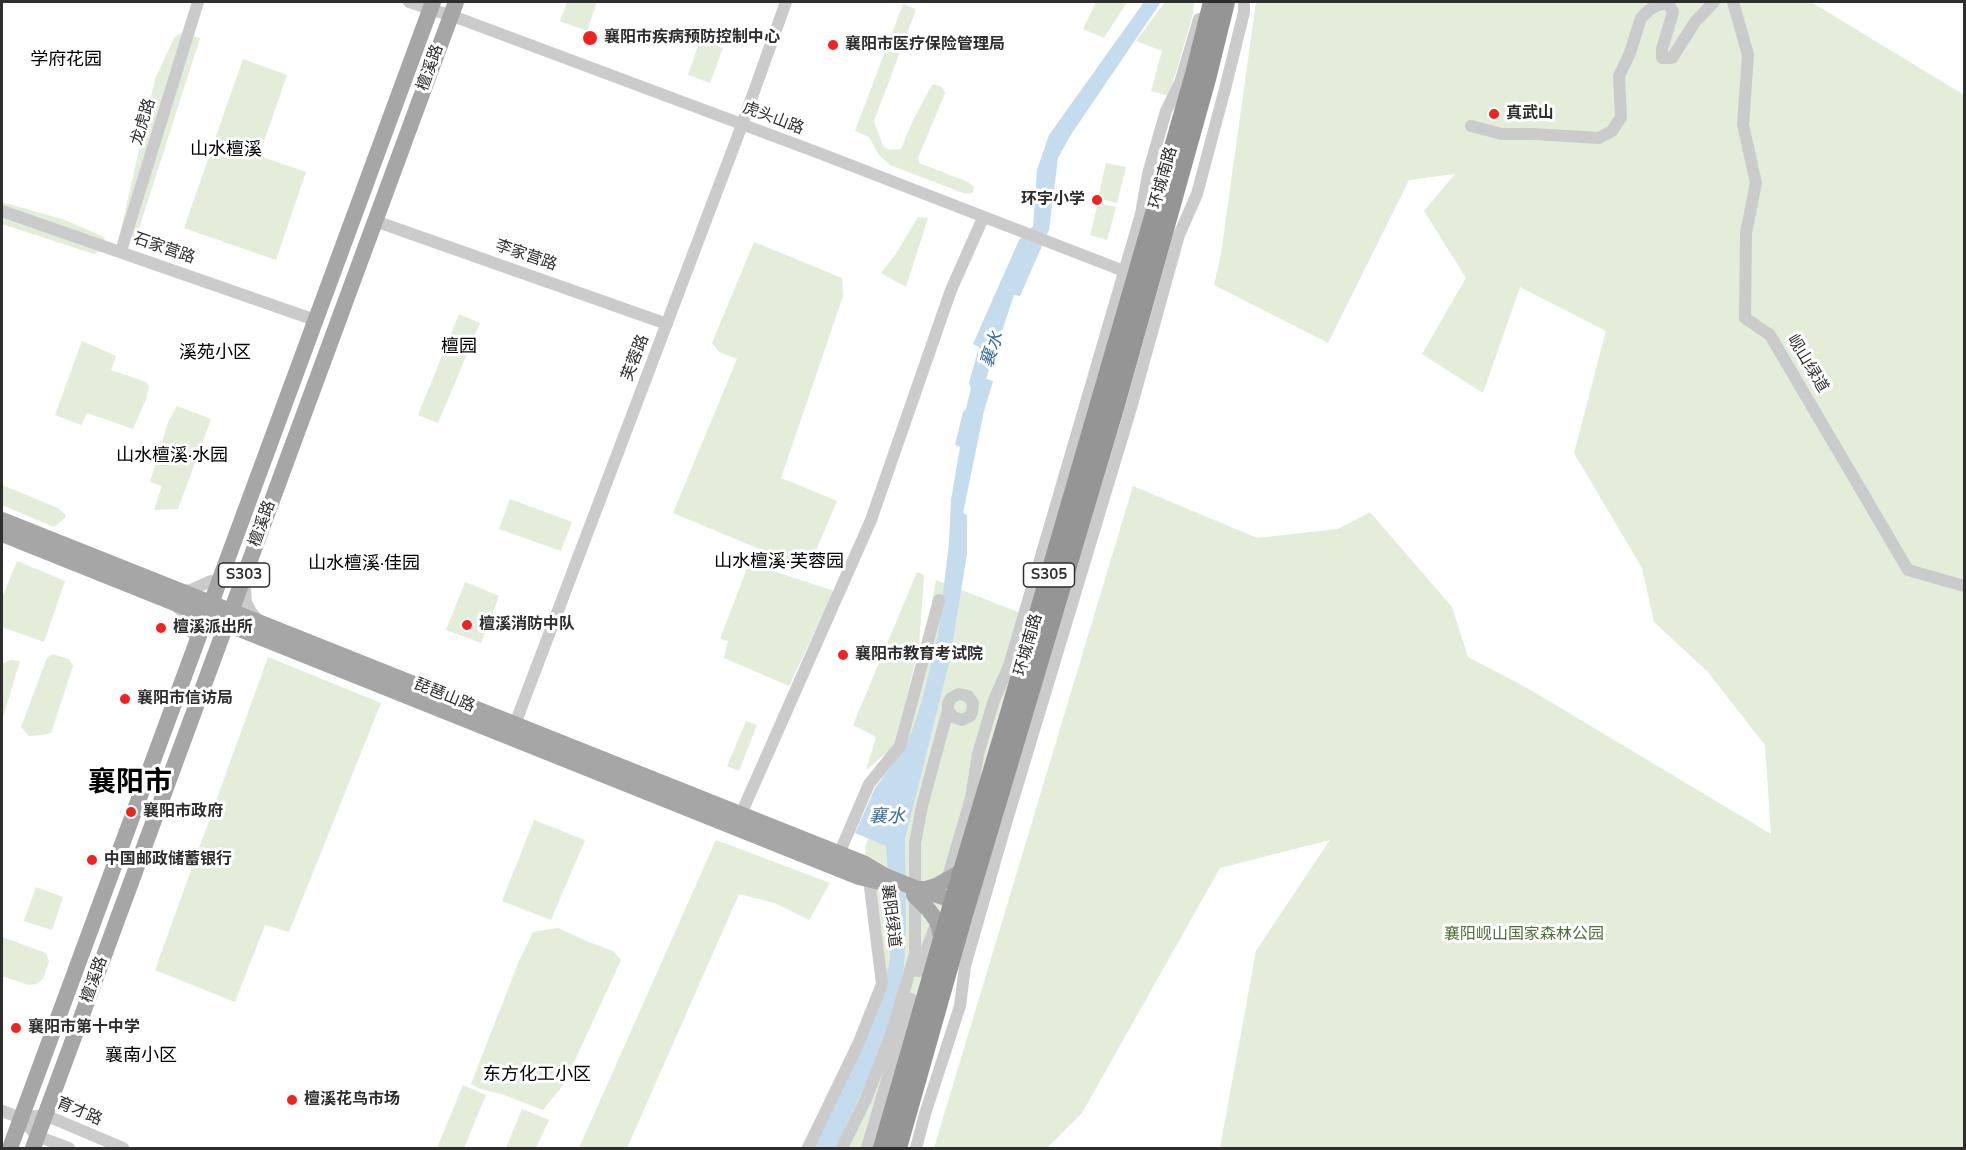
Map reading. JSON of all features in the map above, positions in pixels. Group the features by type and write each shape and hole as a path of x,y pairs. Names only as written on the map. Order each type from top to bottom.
{"highway":[{"name":"环城南路","path":"898,1149 962,911 1116,405 1144,279 1212,2"},
{"name":"环城南路","path":"882,1149 942,939 962,911 954,876 1007,720 1207,79 1226,2"}],"main road":[{"name":"檀溪路","path":"10,1149 19,1117 428,4"},
{"name":"檀溪路","path":"38,1143 455,12"},
{"name":"琵琶山路","path":"2,520 176,597 859,877 879,879"},
{"name":"琵琶山路","path":"2,534 176,597"},
{"name":"琵琶山路","path":"258,630 515,724 741,814 863,863 879,879"},
{"path":"915,892 954,876"},
{"path":"879,879 962,911"},
{"path":"915,892 962,911"}],"street":[{"name":"龙虎路","path":"121,251 198,2"},
{"name":"虎头山路","path":"409,2 428,4 455,12 1144,279"},
{"path":"455,12 464,2"},
{"name":"芙蓉路","path":"515,724 742,125 786,2"},
{"path":"1205,2 1206,28"},
{"path":"1144,279 1141,214 1148,174 1163,122 1180,83 1205,2"},
{"path":"1144,279 1179,235 1197,194 1244,12 1244,2"},
{"path":"1471,126 1502,134 1599,138 1612,132 1621,117 1619,76 1641,18 1648,10 1668,3 1673,12 1662,49 1662,58 1672,58 1695,22 1714,2"},
{"name":"岘山绿道","path":"1733,2 1748,55 1743,125 1756,183 1746,233 1745,318 1770,335 1908,570 1965,586"},
{"name":"石家营路","path":"2,211 312,319"},
{"path":"741,814 871,520 951,290 983,218"},
{"path":"48,1116 174,788 231,619 245,590 379,222"},
{"name":"李家营路","path":"379,222 667,324"},
{"path":"3,1149 19,1117 192,633 205,609 211,581 312,319"},
{"path":"192,633 176,597 211,581"},
{"path":"224,644 234,636 258,630 246,602 245,590"},
{"path":"839,854 869,784 900,746 939,600"},
{"name":"襄阳绿道","path":"842,1149 874,1078 909,980 915,954 915,843 922,806 948,704 950,704"},
{"name":"襄阳绿道","path":"808,1149 859,1042 882,984 879,879"},
{"path":"867,1149 925,950 962,911"},
{"path":"916,1149 960,1006 965,966 962,911"},
{"name":"育才路","path":"2,1111 19,1117 48,1116 123,1149"},
{"name":"育才路","path":"19,1117 38,1143 69,1149"}],"green space":[{"path":"567,2 597,2 587,31 560,21"},
{"path":"1096,2 1127,2 1104,38 1083,29"},
{"path":"1165,2 1194,2 1193,14 1169,96 1151,91 1162,51 1136,41"},
{"name":"襄阳岘山国家森林公园","path":"1256,2 1811,2 1964,95 1964,1148 1220,1148 1256,951 1330,840 1220,868 1082,1113 1047,1148 934,1148 1133,486 1257,538 1338,529 1370,512 1452,607 1468,657 1529,689 1771,834 1765,745 1707,671 1654,622 1642,568 1574,453 1606,331 1520,287 1483,393 1422,354 1466,278 1424,211 1455,174 1409,180 1328,343 1214,285 1221,254"},
{"path":"903,4 916,9 874,121 883,146 889,150 901,149 914,118 931,87 933,84 942,87 945,93 918,158 919,163 968,182 974,187 970,194 890,165 878,154 869,137 855,131"},
{"path":"181,33 200,38 136,238 129,242 119,238 155,79 174,38"},
{"path":"700,40 723,48 710,83 688,75"},
{"path":"243,59 287,75 259,156 306,172 276,260 184,228"},
{"path":"1106,163 1126,167 1117,203 1098,198"},
{"path":"2,202 65,220 104,237 105,241 101,251 94,254 2,224"},
{"path":"1098,203 1116,207 1107,240 1090,235"},
{"path":"918,217 928,218 906,287 881,273"},
{"path":"754,242 842,278 843,296 781,478 837,501 808,569 673,513 737,359 719,352 712,343"},
{"path":"459,314 480,323 438,423 418,415"},
{"path":"82,341 116,356 111,370 146,382 149,387 133,429 87,413 81,425 55,415"},
{"path":"177,406 211,419 178,509 154,510 162,486 150,482 168,422"},
{"path":"2,485 58,508 66,515 65,518 54,527 2,505"},
{"path":"510,499 572,522 561,551 499,529"},
{"path":"17,561 65,581 44,642 2,627 2,598"},
{"path":"749,563 834,591 789,686 724,658 728,641 720,639"},
{"path":"917,572 924,575 919,646 895,746 866,770 876,737 853,725"},
{"path":"936,580 1036,619 882,1148 801,1148 882,984 865,847 906,747"},
{"path":"465,582 499,596 481,643 446,630"},
{"path":"52,654 69,659 73,666 51,733 29,736 21,727 47,658"},
{"path":"268,657 381,703 289,932 265,925 235,1002 155,970"},
{"path":"10,660 20,661 2,720 2,664"},
{"path":"746,721 757,725 739,771 727,766"},
{"path":"534,820 585,840 551,920 502,901"},
{"path":"716,840 830,883 809,920 775,903 739,894 627,1148 579,1148"},
{"path":"36,887 63,897 52,930 24,921"},
{"path":"558,928 613,951 621,960 564,1084 543,1110 471,1084 519,961 533,932"},
{"path":"2,937 46,953 49,961 43,979 36,984 29,985 2,976"},
{"path":"463,1085 486,1095 464,1148 437,1148"},
{"path":"522,1109 549,1120 536,1148 506,1148"}],"water":[{"name":"襄水","path":"1144,2 1161,2 1070,136 1058,158 1049,230 1020,296 1014,295 986,379 993,381 984,411 963,513 967,515 967,554 950,659 905,839 906,927 904,967 898,995 882,1048 836,1148 811,1148 884,985 890,959 890,899 886,846 855,833 875,788 903,750 912,731 938,635 949,543 951,500 960,447 955,445 963,412 966,409 971,388 969,383 979,347 973,344 1019,240 1033,226 1037,170 1049,135"}],"place":[{"name":"襄阳市疾病预防控制中心","path":"590,38"},
{"name":"襄阳市医疗保险管理局","path":"833,45"},
{"name":"真武山","path":"1494,114"},
{"name":"环宇小学","path":"1097,200"},
{"name":"檀溪消防中队","path":"467,625"},
{"name":"檀溪派出所","path":"161,628"},
{"name":"襄阳市教育考试院","path":"843,655"},
{"name":"襄阳市信访局","path":"125,699"},
{"name":"襄阳市政府","path":"131,812"},
{"name":"中国邮政储蓄银行","path":"92,860"},
{"name":"襄阳市第十中学","path":"16,1028"},
{"name":"檀溪花鸟市场","path":"292,1100"}],"district":[{"name":"学府花园","path":"66,61"},
{"name":"山水檀溪","path":"226,151"},
{"name":"檀园","path":"459,348"},
{"name":"溪苑小区","path":"215,354"},
{"name":"山水檀溪·水园","path":"172,457"},
{"name":"山水檀溪·芙蓉园","path":"779,563"},
{"name":"山水檀溪·佳园","path":"364,565"},
{"name":"襄阳市","path":"130,784"},
{"name":"襄南小区","path":"141,1057"},
{"name":"东方化工小区","path":"537,1076"}]}
